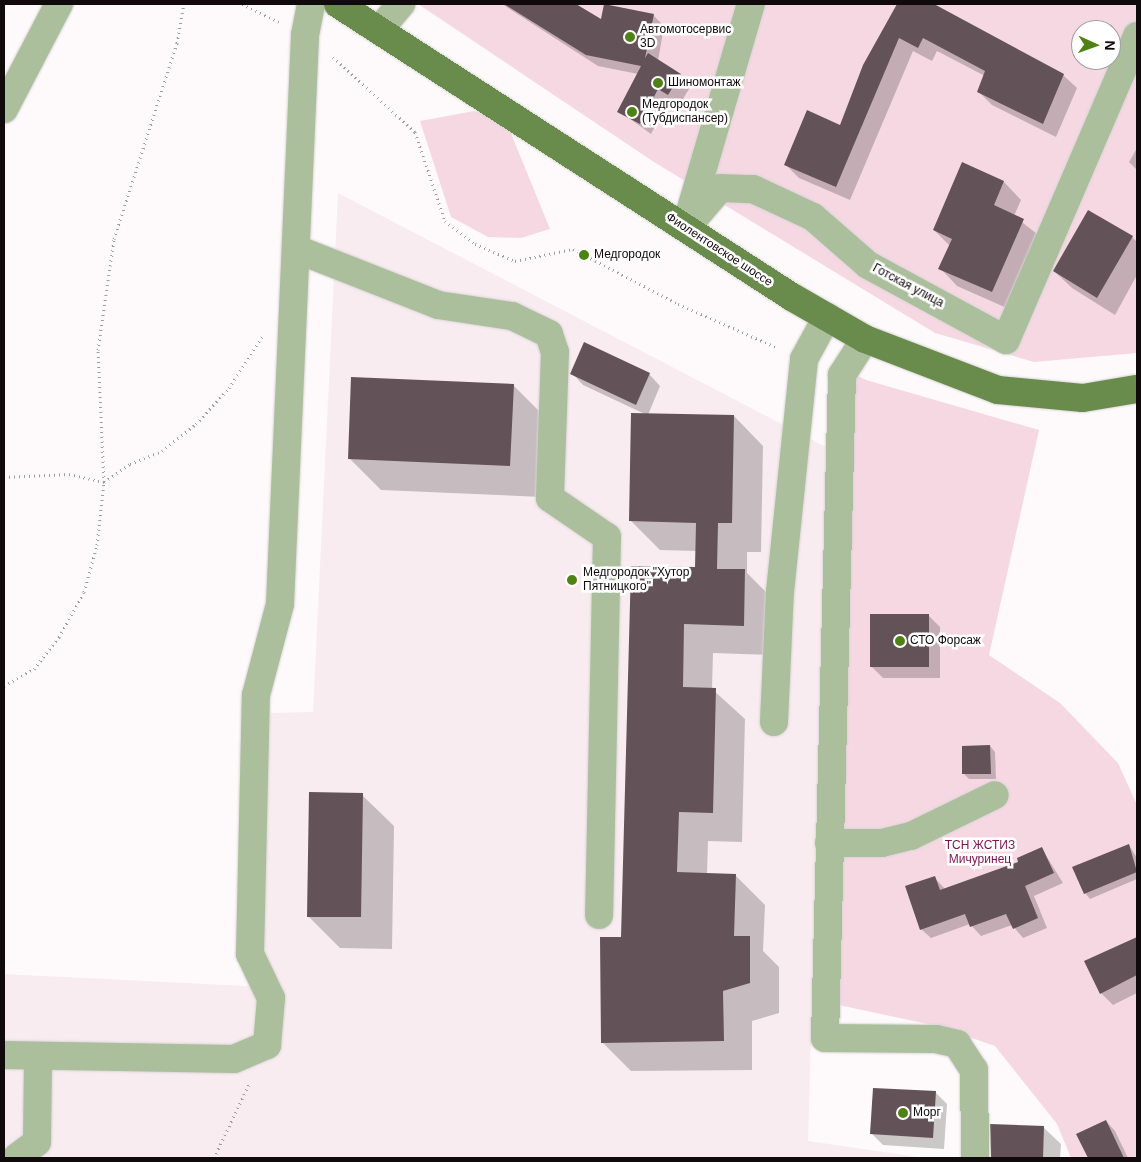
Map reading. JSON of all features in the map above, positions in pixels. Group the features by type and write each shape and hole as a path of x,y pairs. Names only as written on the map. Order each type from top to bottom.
{"main road":[{"name":"Фиолентовское шоссе","path":"338,4 380,29 686,228 865,339 998,390 1083,398 1137,389"}],"street":[{"path":"4,109 59,4"},
{"path":"4,1055 234,1059 267,1045 271,998 250,954 256,695 280,604 305,35 311,4"},
{"path":"380,29 401,4"},
{"path":"686,228 751,4"},
{"name":"Готская улица","path":"686,228 720,188 753,189 813,217 868,265 1006,340 1137,36"},
{"path":"296,249 438,305 512,316 550,334 555,352 550,498 607,537 599,915"},
{"path":"774,722 780,592 804,359 827,317"},
{"path":"865,339 842,375 825,1038 936,1039 957,1044 974,1070 975,1158"},
{"path":"829,843 882,843 911,836 995,795"},
{"path":"16,1158 37,1142 38,1057"}],"path":[{"path":"4,686 34,669 59,637 84,592 97,545 104,482 98,350 114,238 177,43 184,4"},
{"path":"242,4 305,35 415,132 445,221 475,244 515,261 573,249 678,304 804,359"},
{"path":"4,476 69,474 104,482 130,464 162,451 196,424 229,388 269,325"},
{"path":"214,1158 267,1045"}],"shaded area":[{"name":"Медгородок \"Хутор Пятницкого\"","path":"338,193 828,448 808,1141 925,1158 4,1158 4,974 264,987 266,713 313,712"}],"green space":[{"path":"418,4 1137,4 1137,353 1034,362 935,333 654,162"},
{"path":"474,111 506,121 550,229 521,238 488,237 451,217 420,121"},
{"name":"ТСН ЖСТИЗ Мичуринец","path":"835,364 866,380 1039,430 989,655 1060,703 1118,763 1137,805 1137,1158 1071,1158 1057,1124 995,1046 937,1026 820,1001"}],"building":[{"path":"504,4 576,4 601,19 604,4 654,14 645,58 648,53 681,74 668,95 658,89 640,124 617,112 641,66 586,55"},
{"path":"897,4 934,4 1064,74 1043,124 977,92 985,71 923,38 918,48 899,38 836,187 784,165 807,110 840,125 863,65"},
{"path":"962,162 1004,181 994,205 1024,219 992,292 938,269 952,239 933,230"},
{"path":"1088,210 1133,236 1097,298 1053,271"},
{"path":"584,342 650,373 636,405 570,374"},
{"path":"351,377 514,384 510,466 348,459"},
{"path":"631,413 734,415 732,523 718,523 717,569 745,569 744,626 684,624 683,687 716,688 713,813 679,812 677,872 736,874 734,936 750,936 750,983 723,991 724,1041 601,1043 600,937 621,937 631,566 695,567 696,523 629,521"},
{"name":"СТО Форсаж","path":"870,614 929,614 929,667 870,667"},
{"path":"990,745 991,774 962,774 962,746"},
{"path":"309,792 363,793 361,917 307,917"},
{"path":"1129,844 1137,872 1084,894 1072,867"},
{"path":"1042,847 1054,873 1025,886 1038,918 1013,929 1006,914 970,927 965,914 920,930 905,886 935,876 940,890 1018,862 1017,858"},
{"path":"1137,937 1137,975 1100,994 1084,961"},
{"name":"Морг","path":"873,1088 936,1091 933,1138 870,1134"},
{"path":"1106,1120 1124,1158 1088,1158 1076,1134"},
{"path":"990,1124 1044,1126 1043,1158 991,1158"}],"place":[{"name":"Автомотосервис 3D","path":"630,37"},
{"name":"Шиномонтаж","path":"658,83"},
{"name":"Медгородок (Тубдиспансер)","path":"632,112"},
{"name":"Медгородок","path":"584,255"},
{"name":"Медгородок \"Хутор Пятницкого\"","path":"572,580"},
{"name":"СТО Форсаж","path":"900,641"},
{"name":"Морг","path":"903,1113"}]}
